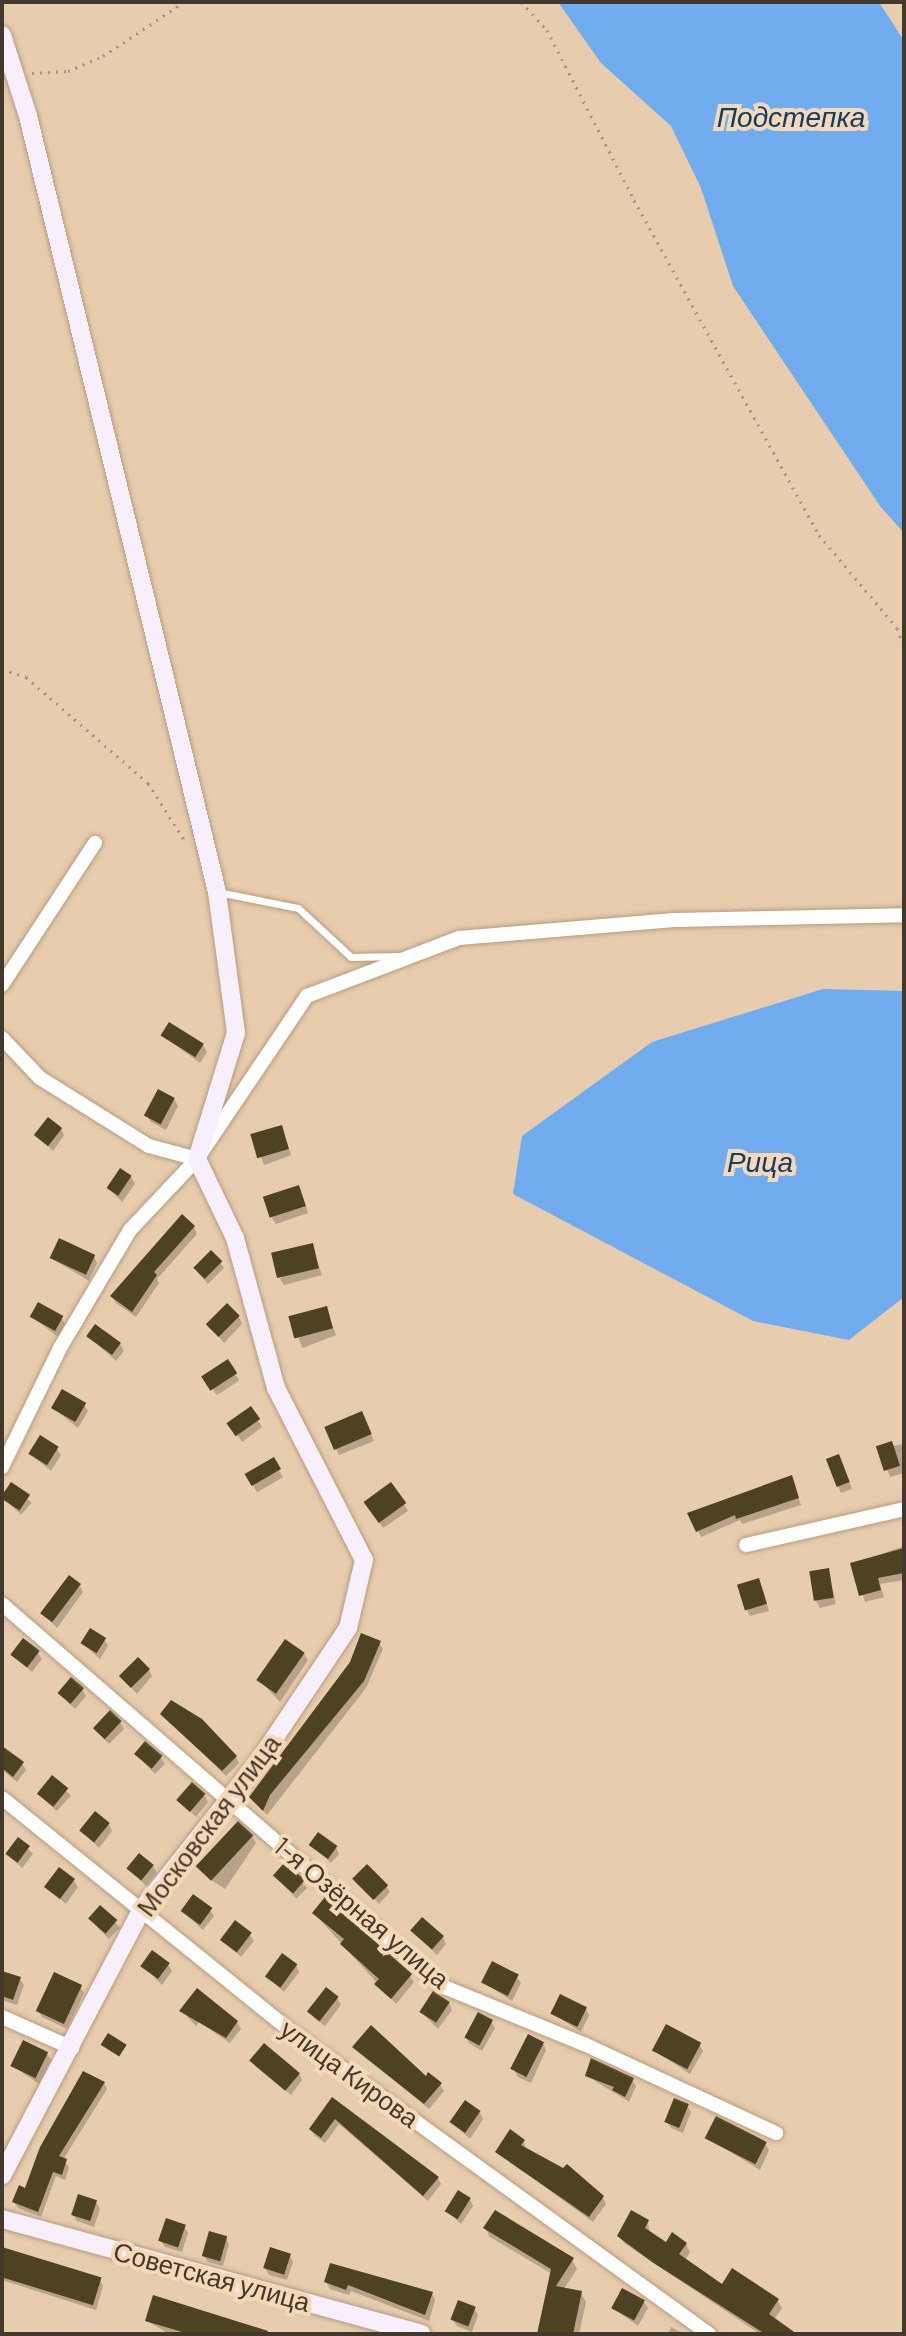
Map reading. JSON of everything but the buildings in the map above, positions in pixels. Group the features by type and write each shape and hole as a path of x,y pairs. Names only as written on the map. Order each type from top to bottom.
{"street":[{"path":"2,35 28,116 217,892 236,1033 197,1159"},
{"path":"2,985 95,843"},
{"path":"2,1467 60,1348 130,1230 197,1159 307,996 459,938 674,920 904,915"},
{"path":"2,1038 40,1078 149,1146 197,1159"},
{"name":"Московская улица","path":"2,2176 72,2048 142,1909 230,1799 348,1628 364,1560 276,1388 235,1238 197,1159"},
{"path":"746,1545 904,1509"},
{"name":"1-я Озёрная улица","path":"2,1604 444,1987 584,2044 776,2133"},
{"name":"улица Кирова","path":"2,1798 292,2032 709,2334"},
{"path":"2,2017 72,2048"},
{"name":"Советская улица","path":"2,2219 422,2334"}],"lane":[{"path":"217,892 298,908 351,957 414,955"}],"path":[{"path":"12,74 68,71 103,56 184,2"},
{"path":"521,2 547,30 634,200 819,535 897,628 904,646"},
{"path":"2,669 26,677 148,783 186,843"}],"water":[{"name":"Подстепка","path":"558,2 879,2 904,41 904,533 880,506 733,286 701,188 671,126 601,63"},
{"name":"Рица","path":"823,989 904,991 904,1297 849,1340 753,1321 513,1194 522,1136 652,1042"}]}
